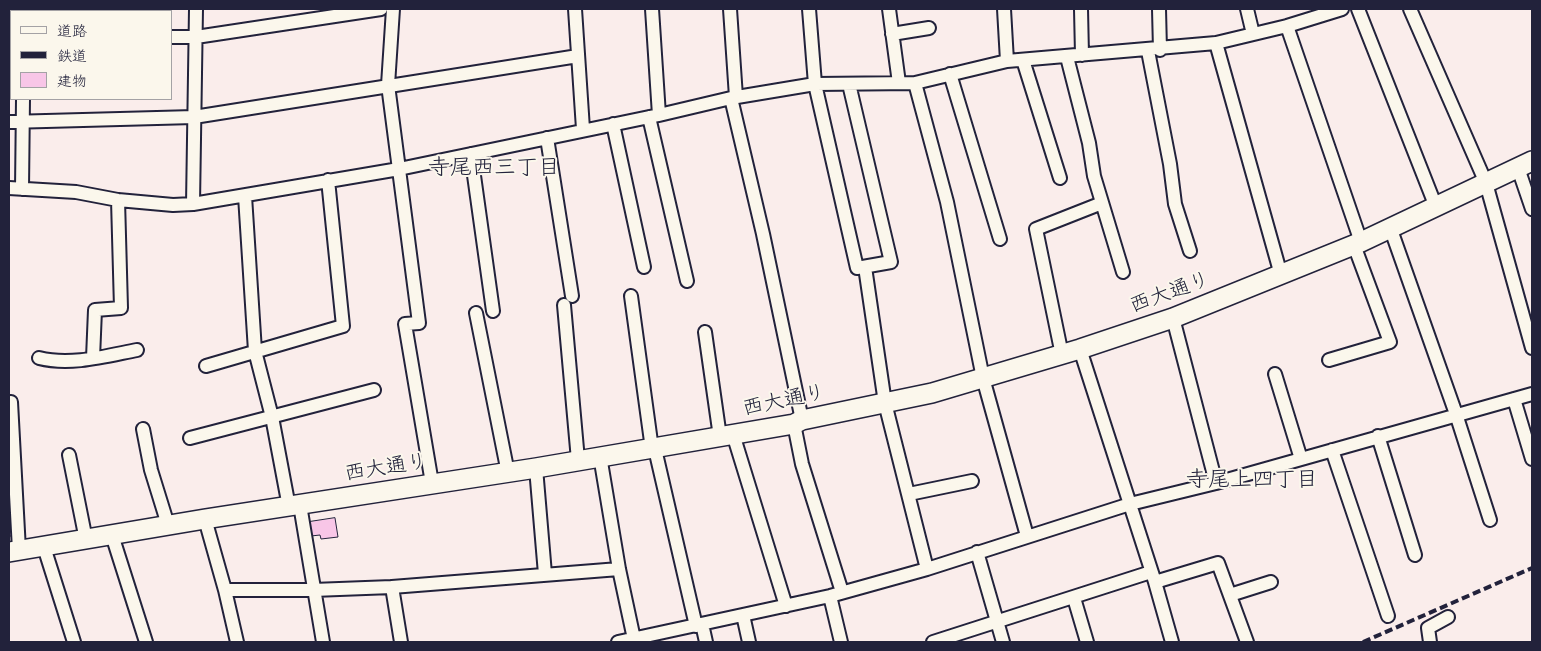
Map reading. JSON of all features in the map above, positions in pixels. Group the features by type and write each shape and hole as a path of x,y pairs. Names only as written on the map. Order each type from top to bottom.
{"street":[{"path":"192,204 196,9"},
{"path":"172,38 196,37 329,13 381,9"},
{"path":"393,9 388,85 419,323 405,324 432,483"},
{"path":"575,9 583,129"},
{"path":"652,9 654,116 687,281"},
{"path":"730,9 733,98 763,234 798,422 802,464 836,594 841,642"},
{"path":"809,9 815,84 857,268 891,262 849,84"},
{"path":"889,9 899,83"},
{"path":"1004,9 1007,61"},
{"path":"1081,9 1082,56"},
{"path":"1159,9 1154,50 1175,204 1190,251"},
{"path":"1247,9 1253,34"},
{"path":"23,100 23,122 15,189 76,192 118,200 174,205 192,204 399,169 733,98 815,84 915,83 1007,61 1154,50 1216,43 1287,26 1340,9"},
{"path":"1358,9 1436,207"},
{"path":"1410,9 1486,183 1532,348"},
{"path":"1287,26 1390,342 1330,360"},
{"path":"892,34 928,28"},
{"path":"1216,43 1281,275"},
{"path":"9,122 194,117 578,56"},
{"path":"1067,56 1102,203 1123,272"},
{"path":"1023,60 1060,178"},
{"path":"950,74 1000,239"},
{"path":"915,83 947,202 983,378 1027,536"},
{"path":"613,124 644,267"},
{"path":"547,138 568,301 578,460"},
{"path":"470,154 492,311"},
{"path":"1525,165 1532,209"},
{"name":"西大通り","path":"14,551 432,483 508,473 600,456 654,449 932,394 1062,355 1173,318 1358,244 1525,165"},
{"path":"206,366 343,326 328,180"},
{"path":"245,196 255,351 294,506 323,642"},
{"path":"93,358 95,310 121,308 118,200"},
{"path":"1062,355 1036,229 1102,203"},
{"path":"1390,228 1456,414 1490,520"},
{"path":"865,267 885,403 927,570"},
{"path":"631,296 654,449 699,625 706,642"},
{"path":"476,313 508,473"},
{"path":"1173,318 1216,483"},
{"path":"705,332 727,436 786,606"},
{"path":"1080,349 1172,642"},
{"path":"39,358 53,361 93,358 138,350"},
{"path":"1275,374 1300,459"},
{"path":"190,438 374,390"},
{"path":"618,642 786,606 927,570 977,552 1130,504 1216,483 1532,394"},
{"path":"1514,399 1532,459"},
{"path":"11,402 14,551"},
{"path":"143,429 151,470 168,525"},
{"path":"1378,436 1415,556"},
{"path":"1332,450 1388,616"},
{"path":"69,455 86,540"},
{"path":"600,456 619,569 634,639"},
{"path":"536,468 545,574"},
{"path":"909,494 972,481"},
{"path":"205,519 237,642"},
{"path":"112,535 146,642"},
{"path":"44,547 74,642"},
{"path":"977,552 1003,642"},
{"path":"933,642 996,620 1074,598 1153,577 1218,563 1247,642"},
{"path":"225,590 313,590 392,587 619,569"},
{"path":"1230,594 1271,582"},
{"path":"392,587 401,642"},
{"path":"1074,598 1087,642"},
{"path":"743,615 750,642"},
{"path":"1430,642 1428,628 1448,617"}],"building":[{"path":"9,496 12,536 9,536"},
{"path":"335,518 338,537 321,539 320,535 311,536 309,522"}],"railway":[{"path":"1363,642 1532,568"}],"district":[{"name":"寺尾西三丁目","path":"494,168"},
{"name":"寺尾上四丁目","path":"1252,480"}]}
